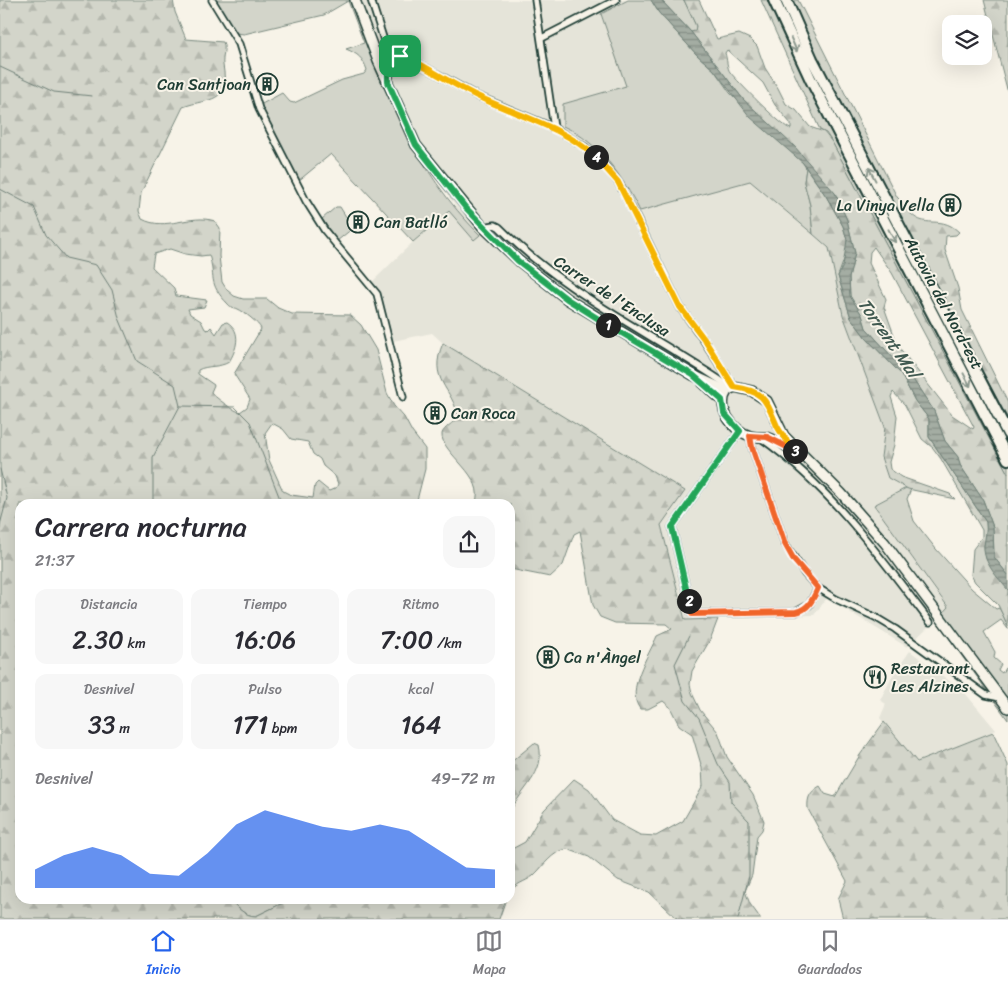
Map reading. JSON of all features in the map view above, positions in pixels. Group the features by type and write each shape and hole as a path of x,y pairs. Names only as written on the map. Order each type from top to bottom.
{"highway":[{"name":"Autovia del Nord-est","path":"774,0 810,80 1008,459"},
{"name":"Autovia del Nord-est","path":"786,0 812,60 1008,434"}],"street":[{"path":"212,0 239,44 258,109 306,201 325,231 377,294 403,397"},
{"path":"356,0 378,61 416,145 483,227 518,261 567,299 693,375 722,400 724,413 740,431 750,436 764,437 797,452"},
{"path":"370,0 390,48 394,53 388,66 388,82"},
{"path":"535,0 554,128"},
{"path":"542,38 616,0"},
{"path":"370,38 379,46 390,48 477,96 554,128 585,147 606,167 618,182 680,307 704,339 731,389"},
{"path":"378,61 380,54 390,48"},
{"path":"378,61 386,62 400,56 410,59"},
{"name":"Carrer de l'Enclusa","path":"483,227 495,225 499,227 562,282 731,389"},
{"path":"693,375 731,389 752,391 763,397 773,412 777,425 797,452 841,493 885,543 1008,708"},
{"path":"722,400 731,389"},
{"path":"764,437 777,425"},
{"path":"740,431 672,527 692,614 796,612 809,605 818,588"},
{"path":"750,436 785,544 794,560 818,588 895,629 986,695 1001,698"},
{"path":"764,437 850,520 930,622"}],"shaded area":[{"path":"352,0 628,0 601,14 627,86 563,104 563,125 583,135 609,161 623,179 640,211 750,181 829,248 843,315 885,427 881,457 888,478 906,488 874,505 948,608 907,647 827,598 814,615 685,620 661,525 684,491 443,343 432,333 393,341 381,296 371,283 413,242 456,206 423,161 392,108"},
{"path":"651,0 661,0 691,32 743,99 795,147 835,193 847,220 855,253 849,278 850,296 862,315 866,328 914,381 934,411 945,441 958,457 960,465 983,500 993,527 994,557 1008,575 1008,590 992,570 984,552 986,522 929,437 929,419 915,401 901,374 866,338 851,318 838,276 843,266 847,240 843,226 826,196 803,163 750,117 714,70 697,55 659,13"},
{"path":"910,651 965,693 996,730 916,762 880,718 886,704 880,700 893,675"}],"green space":[{"path":"0,0 173,0 175,12 186,39 223,42 224,78 221,93 209,100 183,107 141,193 139,211 142,219 160,224 196,219 215,221 220,228 219,256 222,282 234,296 243,299 267,299 278,308 292,314 350,315 361,325 376,350 387,393 394,406 404,417 412,432 425,449 425,469 417,499 15,499 15,904 234,904 244,913 256,916 281,904 504,904 499,919 0,919","holes":["170,249 185,254 209,255 213,280 221,297 230,306 251,318 261,329 234,374 250,399 247,407 240,412 229,407 216,397 211,392 214,385 198,374 198,370 202,368 229,362 237,341 237,336 232,326 227,322 223,323 216,334 211,327 208,330 205,329 201,321 190,314 188,309 204,307 207,300 176,296 174,288 152,267 154,254","272,423 283,429 291,439 308,442 313,454 335,476 338,484 336,488 329,491 318,482 315,485 313,498 291,495 283,491 269,460 265,433"]},
{"path":"214,0 352,0 375,64 402,126 437,184 480,235 474,240 449,211 413,242 331,154 297,182 260,105 282,93 290,102 294,103 342,80 364,74 367,70 362,59 346,49 364,43 348,1 324,15 244,34 236,33"},
{"path":"628,0 651,0 659,13 697,55 714,70 730,93 803,163 806,168 804,182 810,205 813,234 750,181 640,211 626,185 609,162 588,142 563,126 563,104 626,86 601,14"},
{"path":"661,0 684,0 696,26 695,31 691,32"},
{"path":"684,0 699,0 717,39 739,34 750,39 757,46 765,68 786,104 796,110 810,127 824,132 832,142 1008,474 1008,575 994,557 993,527 983,500 960,465 958,457 945,441 934,411 914,381 866,328 862,315 850,296 849,278 855,253 847,220 835,193 743,99 691,32 695,31 696,26","holes":["727,50 763,83 775,105 791,124 791,129 770,113 730,72 725,53","874,247 892,273 974,427 973,429 952,415 898,346 884,307 886,299 869,263 870,252"]},
{"path":"761,0 798,0 897,197 902,202 898,214 1008,419 1008,474 832,142 826,133 820,130"},
{"path":"984,0 1008,0 1008,93 992,31 992,15 988,15"},
{"path":"806,168 826,196 843,226 847,240 846,254 838,276 851,318 866,338 901,374 915,401 929,419 929,437 986,522 987,532 984,546 986,559 1008,590 1008,626 998,605 975,582 971,575 973,549 982,537 982,530 941,459 933,448 922,439 905,405 893,392 891,397 897,416 894,445 889,462 890,469 901,477 950,494 955,499 908,489 888,478 881,457 885,427 843,315 829,248 813,234 810,205 804,182"},
{"path":"902,202 916,218 923,221 944,223 959,232 956,235 946,236 945,250 958,288 962,310 1008,403 1008,419 898,214"},
{"path":"336,207 340,207 353,228 337,241 322,219"},
{"path":"443,343 685,491 661,525 685,620 718,619 710,640 692,671 690,684 700,710 718,732 727,757 753,795 764,821 762,830 757,836 752,875 745,891 750,904 761,919 678,919 649,892 618,880 589,857 567,849 556,853 533,876 515,887 515,847 525,842 544,810 574,779 589,789 612,820 640,835 656,836 683,821 703,786 702,768 692,734 679,725 670,707 663,701 648,709 640,709 636,701 635,692 640,672 657,636 672,629 666,624 615,623 600,617 593,605 580,531 574,534 563,565 550,577 515,570 515,499 476,499 475,484 470,475 443,441 443,432 458,417 439,375 439,356"},
{"path":"906,488 911,489 907,499 914,521 972,589 996,609 999,608 1004,618 1008,629 1001,620 984,632 995,652 994,658 1001,664 998,670 1002,673 1005,668 1008,668 1008,720 936,620 948,607 874,505"},
{"path":"884,722 917,762 993,732 1008,765 1008,919 843,919 838,899 847,881 808,809 808,801 814,790 820,786 825,794 835,797 860,755"},
{"path":"534,743 539,745 539,764 536,772 515,804 515,759"},
{"path":"234,904 281,904 256,916 244,913"}],"waterway":[{"path":"0,67 54,92 92,96"},
{"path":"0,189 34,207 46,235 66,258 96,265 112,290 119,318 137,361 175,385 180,406 153,457 153,499"},
{"path":"180,406 235,407 250,422 280,499"},
{"path":"0,469 7,498 0,525"},
{"path":"689,636 675,664 685,701 699,718 718,764 730,782 731,802 749,821 749,876 738,919"}],"place":[{"name":"Can Santjoan","path":"267,84"},
{"name":"La Vinya Vella","path":"950,205"},
{"name":"Can Batlló","path":"358,222"},
{"name":"Can Roca","path":"435,413"},
{"name":"Ca n'Àngel","path":"548,657"},
{"name":"Restaurant Les Alzines","path":"875,677"}],"route":[{"path":"400,56 410,59 477,96 554,128 585,147 606,167 618,182 680,307 704,339 734,387 757,393 767,401 777,425 797,452 767,437 750,436 785,544 794,560 818,588 806,608 796,612 692,614 672,527 740,431 724,413 722,400 693,375 567,299 518,261 483,227 416,145 388,82 389,62 391,59 400,56"}],"water label":[{"name":"Torrent Mal","path":"889,338"}]}
